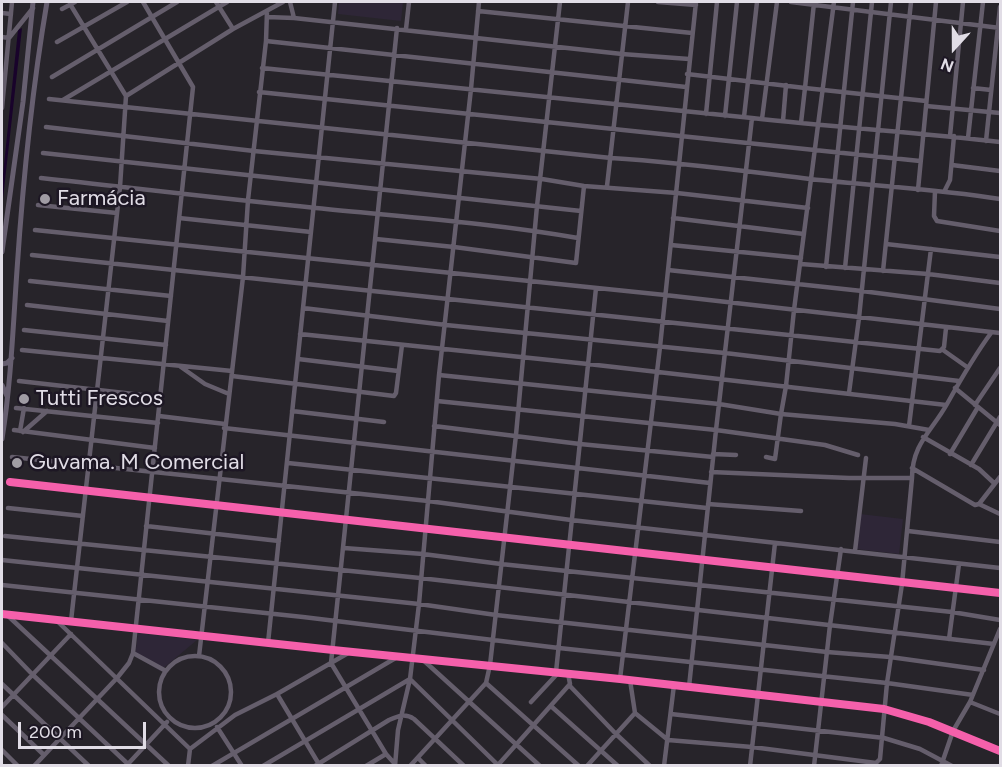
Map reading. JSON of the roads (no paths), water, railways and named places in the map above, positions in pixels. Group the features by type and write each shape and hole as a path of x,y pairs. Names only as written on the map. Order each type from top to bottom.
{"main road":[{"path":"2,439 12,358 17,268 33,97 47,2"},
{"path":"2,252 23,102 33,5"},
{"path":"2,364 12,358"},
{"path":"2,385 8,398"}],"street":[{"path":"2,108 4,64 12,2"},
{"path":"57,42 127,2"},
{"path":"34,765 117,678 129,663 133,653 194,87 143,2"},
{"path":"52,77 177,2"},
{"path":"62,101 217,4 228,2"},
{"path":"126,96 233,29 267,14 283,2"},
{"path":"290,2 294,18"},
{"path":"268,643 335,2"},
{"path":"406,29 409,2"},
{"path":"395,765 398,730 410,679 419,604 439,375 479,2"},
{"path":"410,765 486,682 490,665 519,409 537,206 542,179 560,2"},
{"path":"608,186 627,2"},
{"path":"620,679 663,321 696,3 658,2"},
{"path":"706,114 717,2"},
{"path":"725,116 737,2"},
{"path":"744,117 757,2"},
{"path":"762,119 777,2"},
{"path":"793,2 834,4 999,28"},
{"path":"826,267 853,2"},
{"path":"845,268 872,2"},
{"path":"849,393 862,291 891,2"},
{"path":"883,271 911,2"},
{"path":"918,190 936,2"},
{"path":"944,192 950,180 952,165 952,107 963,2"},
{"path":"968,138 983,2"},
{"path":"62,9 72,3 83,27 126,96 120,187 72,621"},
{"path":"801,123 814,3"},
{"path":"217,4 233,29"},
{"path":"766,458 775,459 786,386 834,4"},
{"path":"9,38 33,5"},
{"path":"986,141 1000,7"},
{"path":"478,11 692,33"},
{"path":"2,13 11,14"},
{"path":"267,14 622,54 689,59"},
{"path":"199,656 243,277 248,200 267,14"},
{"path":"395,765 371,731 332,663 397,28"},
{"path":"2,37 9,38"},
{"path":"266,41 686,87"},
{"path":"262,68 1000,142"},
{"path":"687,74 901,98 1000,112"},
{"path":"783,121 786,86"},
{"path":"973,88 991,90"},
{"path":"259,92 920,161"},
{"path":"50,99 611,158 679,162 892,188 959,192 1000,199"},
{"path":"689,687 752,118"},
{"path":"46,127 254,151 808,208"},
{"path":"43,153 581,211"},
{"path":"952,165 1000,171"},
{"path":"41,178 457,221 536,230 578,238"},
{"path":"950,180 959,192"},
{"path":"376,239 576,263 584,186"},
{"path":"935,191 934,216 937,220 1000,231"},
{"path":"38,205 117,213"},
{"path":"179,218 311,232"},
{"path":"674,218 804,234"},
{"path":"35,230 451,272 1000,333"},
{"path":"886,244 1000,257"},
{"path":"670,245 801,258"},
{"path":"909,426 931,249"},
{"path":"32,255 943,350 967,367"},
{"path":"801,264 928,274 1000,284"},
{"path":"668,270 925,298 1000,309"},
{"path":"30,281 171,296"},
{"path":"531,702 557,672 568,545 596,288"},
{"path":"27,305 168,321"},
{"path":"303,308 725,353 959,381"},
{"path":"943,350 946,328"},
{"path":"24,330 166,345"},
{"path":"630,680 635,713 668,740 752,747 876,763 880,759 890,657 902,584 913,457 967,367 991,333"},
{"path":"300,334 946,405"},
{"path":"22,350 164,364 295,385 394,396 402,345"},
{"path":"298,359 398,371"},
{"path":"181,367 205,384 229,394"},
{"path":"951,454 976,406 1000,371"},
{"path":"439,375 719,404 781,414 909,426 929,430"},
{"path":"19,381 160,398"},
{"path":"955,388 999,424"},
{"path":"437,401 716,430 825,445 858,455"},
{"path":"16,408 158,423"},
{"path":"19,431 24,408"},
{"path":"19,431 47,411"},
{"path":"292,411 384,422"},
{"path":"159,416 290,436 710,483"},
{"path":"971,465 999,424 1000,417"},
{"path":"434,426 580,444 736,455"},
{"path":"19,431 155,448"},
{"path":"923,437 983,471 994,483"},
{"path":"12,457 428,501 705,536 1000,568"},
{"path":"855,551 866,458"},
{"path":"288,463 642,501 801,511"},
{"path":"912,468 972,504 979,504 1000,513"},
{"path":"711,472 849,478 912,478"},
{"path":"979,504 1000,477"},
{"path":"10,482 702,561 837,574 955,590 1000,593"},
{"path":"8,508 83,516"},
{"path":"146,526 279,540"},
{"path":"908,531 1000,542"},
{"path":"5,536 420,578 994,644"},
{"path":"750,765 775,543"},
{"path":"344,548 423,554 952,612 1000,620"},
{"path":"814,765 841,549"},
{"path":"2,560 419,604 496,615 890,657 984,670"},
{"path":"949,639 959,564"},
{"path":"2,585 337,621 493,641 887,682 973,695"},
{"path":"4,614 568,673 885,709 929,722 1000,751"},
{"path":"4,614 170,765"},
{"path":"55,620 190,748"},
{"path":"942,763 953,731 970,702 1000,628"},
{"path":"2,707 71,634"},
{"path":"2,643 129,765 171,718"},
{"path":"188,765 190,748 216,725 277,694 350,652"},
{"path":"133,653 166,670"},
{"path":"199,656 219,665 226,674 231,695 228,706 216,725 187,726 171,718 164,709 160,699 160,688 166,670 177,661 199,656"},
{"path":"213,765 400,656"},
{"path":"421,658 540,765"},
{"path":"568,673 569,685 616,734 650,765"},
{"path":"263,765 410,679"},
{"path":"410,679 499,765 569,685"},
{"path":"486,682 579,765"},
{"path":"2,684 89,765"},
{"path":"664,765 674,685"},
{"path":"277,694 318,765 401,715 414,719 464,765"},
{"path":"970,702 1000,714"},
{"path":"552,707 618,765"},
{"path":"588,765 635,713"},
{"path":"671,714 882,737 920,749 942,763 952,765"},
{"path":"2,715 44,755"},
{"path":"216,725 242,765"},
{"path":"2,750 18,765"},
{"path":"366,765 386,754"},
{"path":"418,758 426,765"}],"place":[{"name":"Farmácia","path":"45,199"},
{"name":"Tutti Frescos","path":"24,399"},
{"name":"Guvama. M Comercial","path":"17,463"}]}
